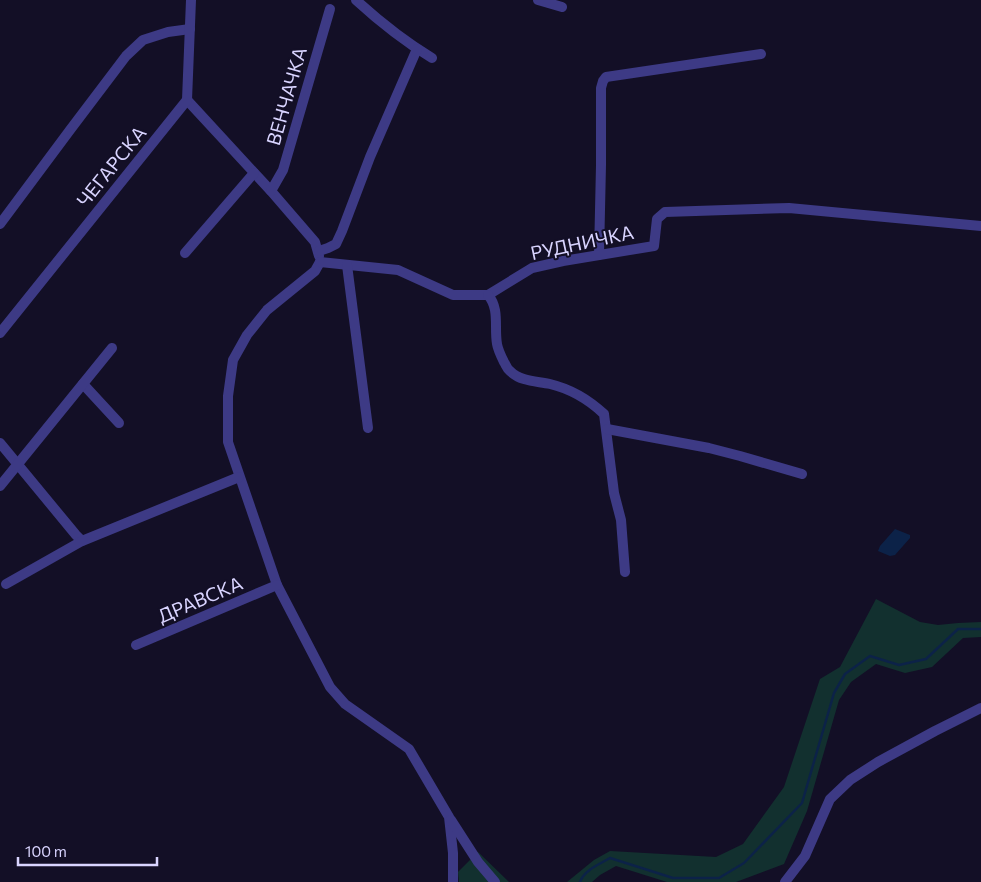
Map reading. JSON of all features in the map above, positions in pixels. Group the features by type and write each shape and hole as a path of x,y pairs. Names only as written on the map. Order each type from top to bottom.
{"street":[{"path":"191,0 188,100 316,242 319,251 320,262 315,271 268,310 247,336 234,360 228,396 228,442 239,477 277,585 330,687 345,704 409,749 478,862 495,882"},
{"path":"356,0 390,30 432,58"},
{"path":"538,0 562,7"},
{"name":"ВЕНЧАЧКА","path":"271,191 282,170 330,9"},
{"path":"0,224 126,56 143,40 168,32 190,29"},
{"path":"319,251 336,244 370,157 417,49"},
{"path":"599,255 602,81 606,77 762,54"},
{"name":"ЧЕГАРСКА","path":"0,333 188,100"},
{"path":"185,253 254,173"},
{"name":"РУДНИЧКА","path":"488,295 532,268 654,246 657,218 665,212 789,208 981,226"},
{"path":"320,262 398,270 453,295 488,295 493,301 495,309 497,343 500,354 509,370 514,375 530,382 550,384 576,393 584,397 604,414 614,493 621,520 625,572"},
{"path":"347,265 368,428"},
{"path":"0,486 112,348"},
{"path":"83,384 119,423"},
{"path":"607,429 709,448 802,474"},
{"path":"0,442 76,536 82,540"},
{"path":"6,584 82,540 239,477"},
{"name":"ДРАВСКА","path":"136,645 277,585"},
{"path":"785,882 806,856 830,799 850,780 878,762 981,708"},
{"path":"449,817 454,853 453,882"}],"green space":[{"path":"876,599 920,622 938,625 981,622 981,637 963,638 932,667 905,673 876,664 851,682 839,700 807,811 784,864 736,882 667,882 616,866 592,882 567,882 594,860 610,851 716,857 743,844 784,787 820,679 840,667"},
{"path":"478,852 509,882 459,882 458,872"}],"water":[{"path":"895,529 910,535 910,538 895,555 890,556 878,551 880,546"}],"waterway":[{"path":"580,882 585,874 610,858 673,878 719,878 744,863 802,803 834,693 845,674 870,656 899,665 926,659 958,629 981,629"}]}
